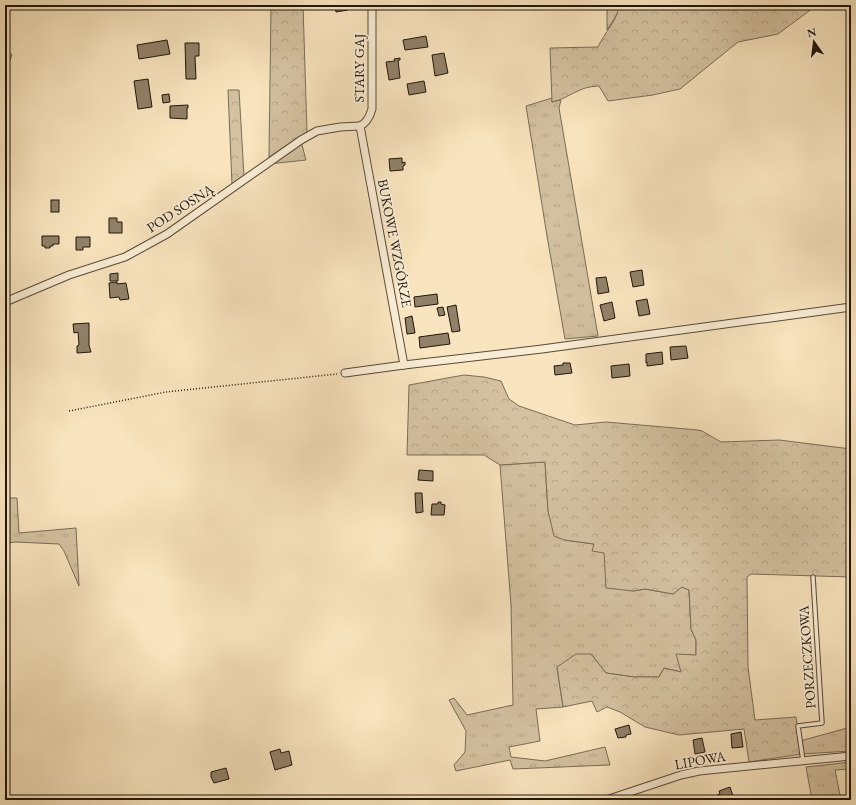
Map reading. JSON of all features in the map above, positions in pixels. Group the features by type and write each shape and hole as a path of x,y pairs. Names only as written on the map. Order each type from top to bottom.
{"street":[{"name":"STARY GAJ","path":"360,126 364,125 370,116 372,109 372,5"},
{"name":"POD SOSNĄ","path":"5,302 69,275 125,257 167,234 301,140 317,131 340,127 360,126"},
{"name":"BUKOWE WZGÓRZE","path":"360,126 404,365"},
{"path":"345,373 542,349 851,307"},
{"name":"LIPOWA","path":"606,800 681,775 699,771 851,756"}],"lane":[{"name":"PORZECZKOWA","path":"802,761 798,726 822,723 813,577"}],"path":[{"path":"69,410 166,392 345,373"}],"green space":[{"path":"271,5 303,5 307,132 269,157"},
{"path":"607,5 619,5 618,13 607,30"},
{"path":"619,5 817,5 778,34 738,42 680,89 653,95 608,101 599,86 580,90 552,102 550,48 598,47 616,16"},
{"path":"5,47 12,55 8,65 5,65"},
{"path":"228,90 239,90 244,176 232,185"},
{"path":"552,98 552,102 561,100 559,108 598,336 565,339 526,106"},
{"path":"301,141 306,160 269,164"},
{"path":"464,375 484,377 501,381 509,399 519,406 575,425 606,422 698,430 721,442 779,440 851,449 851,577 751,574 747,577 748,667 755,720 796,717 802,754 749,762 744,729 679,735 645,727 620,712 607,707 597,712 592,701 563,707 557,667 576,654 591,654 606,673 634,677 659,677 664,668 681,672 676,654 696,655 696,640 691,629 689,590 682,587 673,594 645,589 633,591 606,588 604,553 592,551 594,544 564,540 554,536 548,511 545,462 500,465 484,455 407,455 409,385"},
{"path":"545,462 548,511 564,540 594,544 604,553 633,591 645,589 673,594 682,587 689,590 691,629 696,640 696,655 681,672 664,668 659,677 634,677 606,673 591,654 557,668 563,707 536,709 540,741 509,747 511,757 545,761 605,747 610,765 513,769 510,760 456,771 454,765 465,752 466,731 449,700 454,698 467,715 513,705 511,605 500,465"},
{"path":"5,498 17,498 19,533 76,528 79,586 64,551 59,544 16,542 5,543"},
{"path":"851,727 851,751 802,754 800,741"},
{"path":"851,762 851,769 835,770 841,800 812,800 806,767"}],"building":[{"path":"335,5 348,5 348,10 336,12"},
{"path":"426,36 428,47 405,50 403,40"},
{"path":"167,40 170,54 139,59 137,45"},
{"path":"185,43 199,43 199,56 195,56 196,79 186,79"},
{"path":"444,53 448,73 435,76 432,55"},
{"path":"400,58 400,60 398,60 400,78 389,80 386,62 395,61 394,59"},
{"path":"148,79 152,107 138,109 134,81"},
{"path":"424,81 426,92 409,95 407,84"},
{"path":"169,94 170,102 163,103 162,95"},
{"path":"188,105 187,119 170,118 170,106"},
{"path":"402,158 402,163 405,162 403,170 390,171 389,159"},
{"path":"51,200 59,200 59,212 51,212"},
{"path":"109,218 117,218 117,222 122,222 122,233 109,233"},
{"path":"42,236 59,236 59,244 53,244 50,248 45,248 45,246 42,246"},
{"path":"76,237 90,237 90,247 83,247 83,250 76,250"},
{"path":"642,270 644,285 633,287 630,272"},
{"path":"118,273 118,281 110,281 110,274"},
{"path":"606,277 609,292 598,294 596,278"},
{"path":"117,282 117,284 126,283 129,299 120,300 119,297 110,298 109,283"},
{"path":"437,294 438,304 415,307 414,297"},
{"path":"647,299 650,314 639,316 636,301"},
{"path":"612,302 615,318 604,321 600,305"},
{"path":"456,305 460,331 452,332 447,307"},
{"path":"443,307 445,315 439,316 437,308"},
{"path":"412,316 415,333 407,334 405,318"},
{"path":"89,323 89,345 91,352 77,353 77,346 79,345 78,332 74,333 73,324"},
{"path":"448,333 450,344 420,348 419,337"},
{"path":"686,346 688,358 671,360 670,347"},
{"path":"662,352 663,364 647,366 646,354"},
{"path":"563,363 570,363 572,373 555,375 554,366 563,365"},
{"path":"629,364 630,376 612,378 611,366"},
{"path":"419,470 433,471 433,481 418,480"},
{"path":"415,493 422,493 423,512 416,513"},
{"path":"438,502 445,505 444,515 431,515 432,504 438,504"},
{"path":"629,725 631,734 626,735 626,737 618,738 615,729"},
{"path":"741,732 743,747 732,748 731,734"},
{"path":"702,738 705,752 695,754 693,740"},
{"path":"280,749 281,753 289,751 292,765 275,770 270,752"},
{"path":"226,768 229,779 214,783 211,777 211,772"},
{"path":"730,787 734,799 718,799 717,795 720,794 719,791"},
{"path":"657,796 658,800 645,800"}]}
